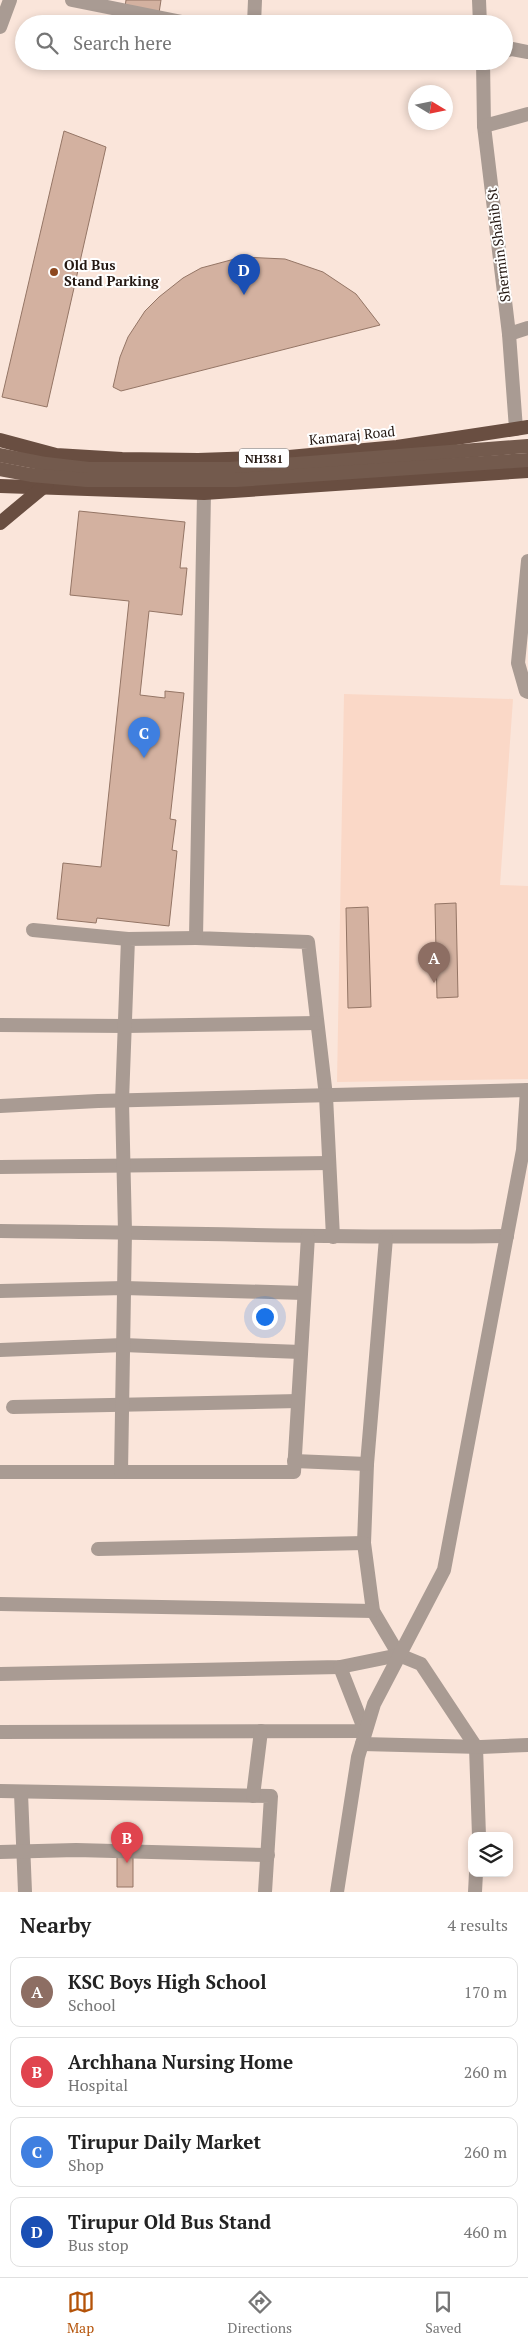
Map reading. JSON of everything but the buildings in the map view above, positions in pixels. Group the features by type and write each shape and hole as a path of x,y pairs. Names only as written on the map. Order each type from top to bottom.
{"highway":[{"name":"Kamaraj Road","path":"0,440 56,455 170,459 289,458 397,447 522,428"},
{"path":"0,523 46,486 56,455"},
{"name":"NH381","path":"0,486 204,492 528,471"}],"main road":[{"path":"0,455 46,464 89,469 230,469 528,446"},
{"path":"0,469 31,475 87,480 236,480 528,460"}],"street":[{"path":"0,27 10,0"},
{"path":"72,0 147,15"},
{"path":"255,15 256,0"},
{"path":"478,0 479,15"},
{"path":"513,49 528,52"},
{"name":"Shermin Shahib St","path":"483,70 484,126 508,334 522,428"},
{"path":"484,126 528,114"},
{"path":"508,334 528,328"},
{"path":"196,938 204,492"},
{"path":"528,561 518,662 526,691 528,692"},
{"path":"33,930 128,939 196,938 308,942 326,1096 333,1237"},
{"path":"121,1472 125,1232 122,1101 128,939"},
{"path":"0,1025 125,1026 317,1023"},
{"path":"0,1106 528,1090 523,1150 444,1570 374,1704 358,1757 337,1892"},
{"path":"0,1168 330,1163"},
{"path":"0,1231 386,1238 507,1236"},
{"path":"0,1472 294,1472 308,1236"},
{"path":"386,1238 367,1464 364,1543 373,1610 399,1655"},
{"path":"0,1291 124,1288 304,1293"},
{"path":"0,1350 123,1345 301,1352"},
{"path":"12,1407 298,1401"},
{"path":"294,1462 367,1464"},
{"path":"98,1549 364,1543"},
{"path":"0,1604 373,1610"},
{"path":"0,1674 340,1667 399,1655 421,1664 476,1747 479,1832"},
{"path":"340,1667 364,1737"},
{"path":"0,1732 261,1732 364,1737 476,1747 528,1745 528,1756"},
{"path":"253,1796 261,1732"},
{"path":"0,1791 21,1793 271,1796 266,1892"},
{"path":"21,1793 25,1892"},
{"path":"0,1852 86,1850 268,1855"},
{"path":"475,1892 476,1877"}],"shaded area":[{"path":"344,694 513,699 500,885 528,886 528,1079 337,1082"}],"place":[{"name":"Old Bus Stand Parking","path":"54,272"},
{"name":"Tirupur Old Bus Stand","path":"244,295"},
{"name":"Tirupur Daily Market","path":"144,758"},
{"name":"KSC Boys High School","path":"434,983"},
{"name":"Archhana Nursing Home","path":"127,1863"}]}
